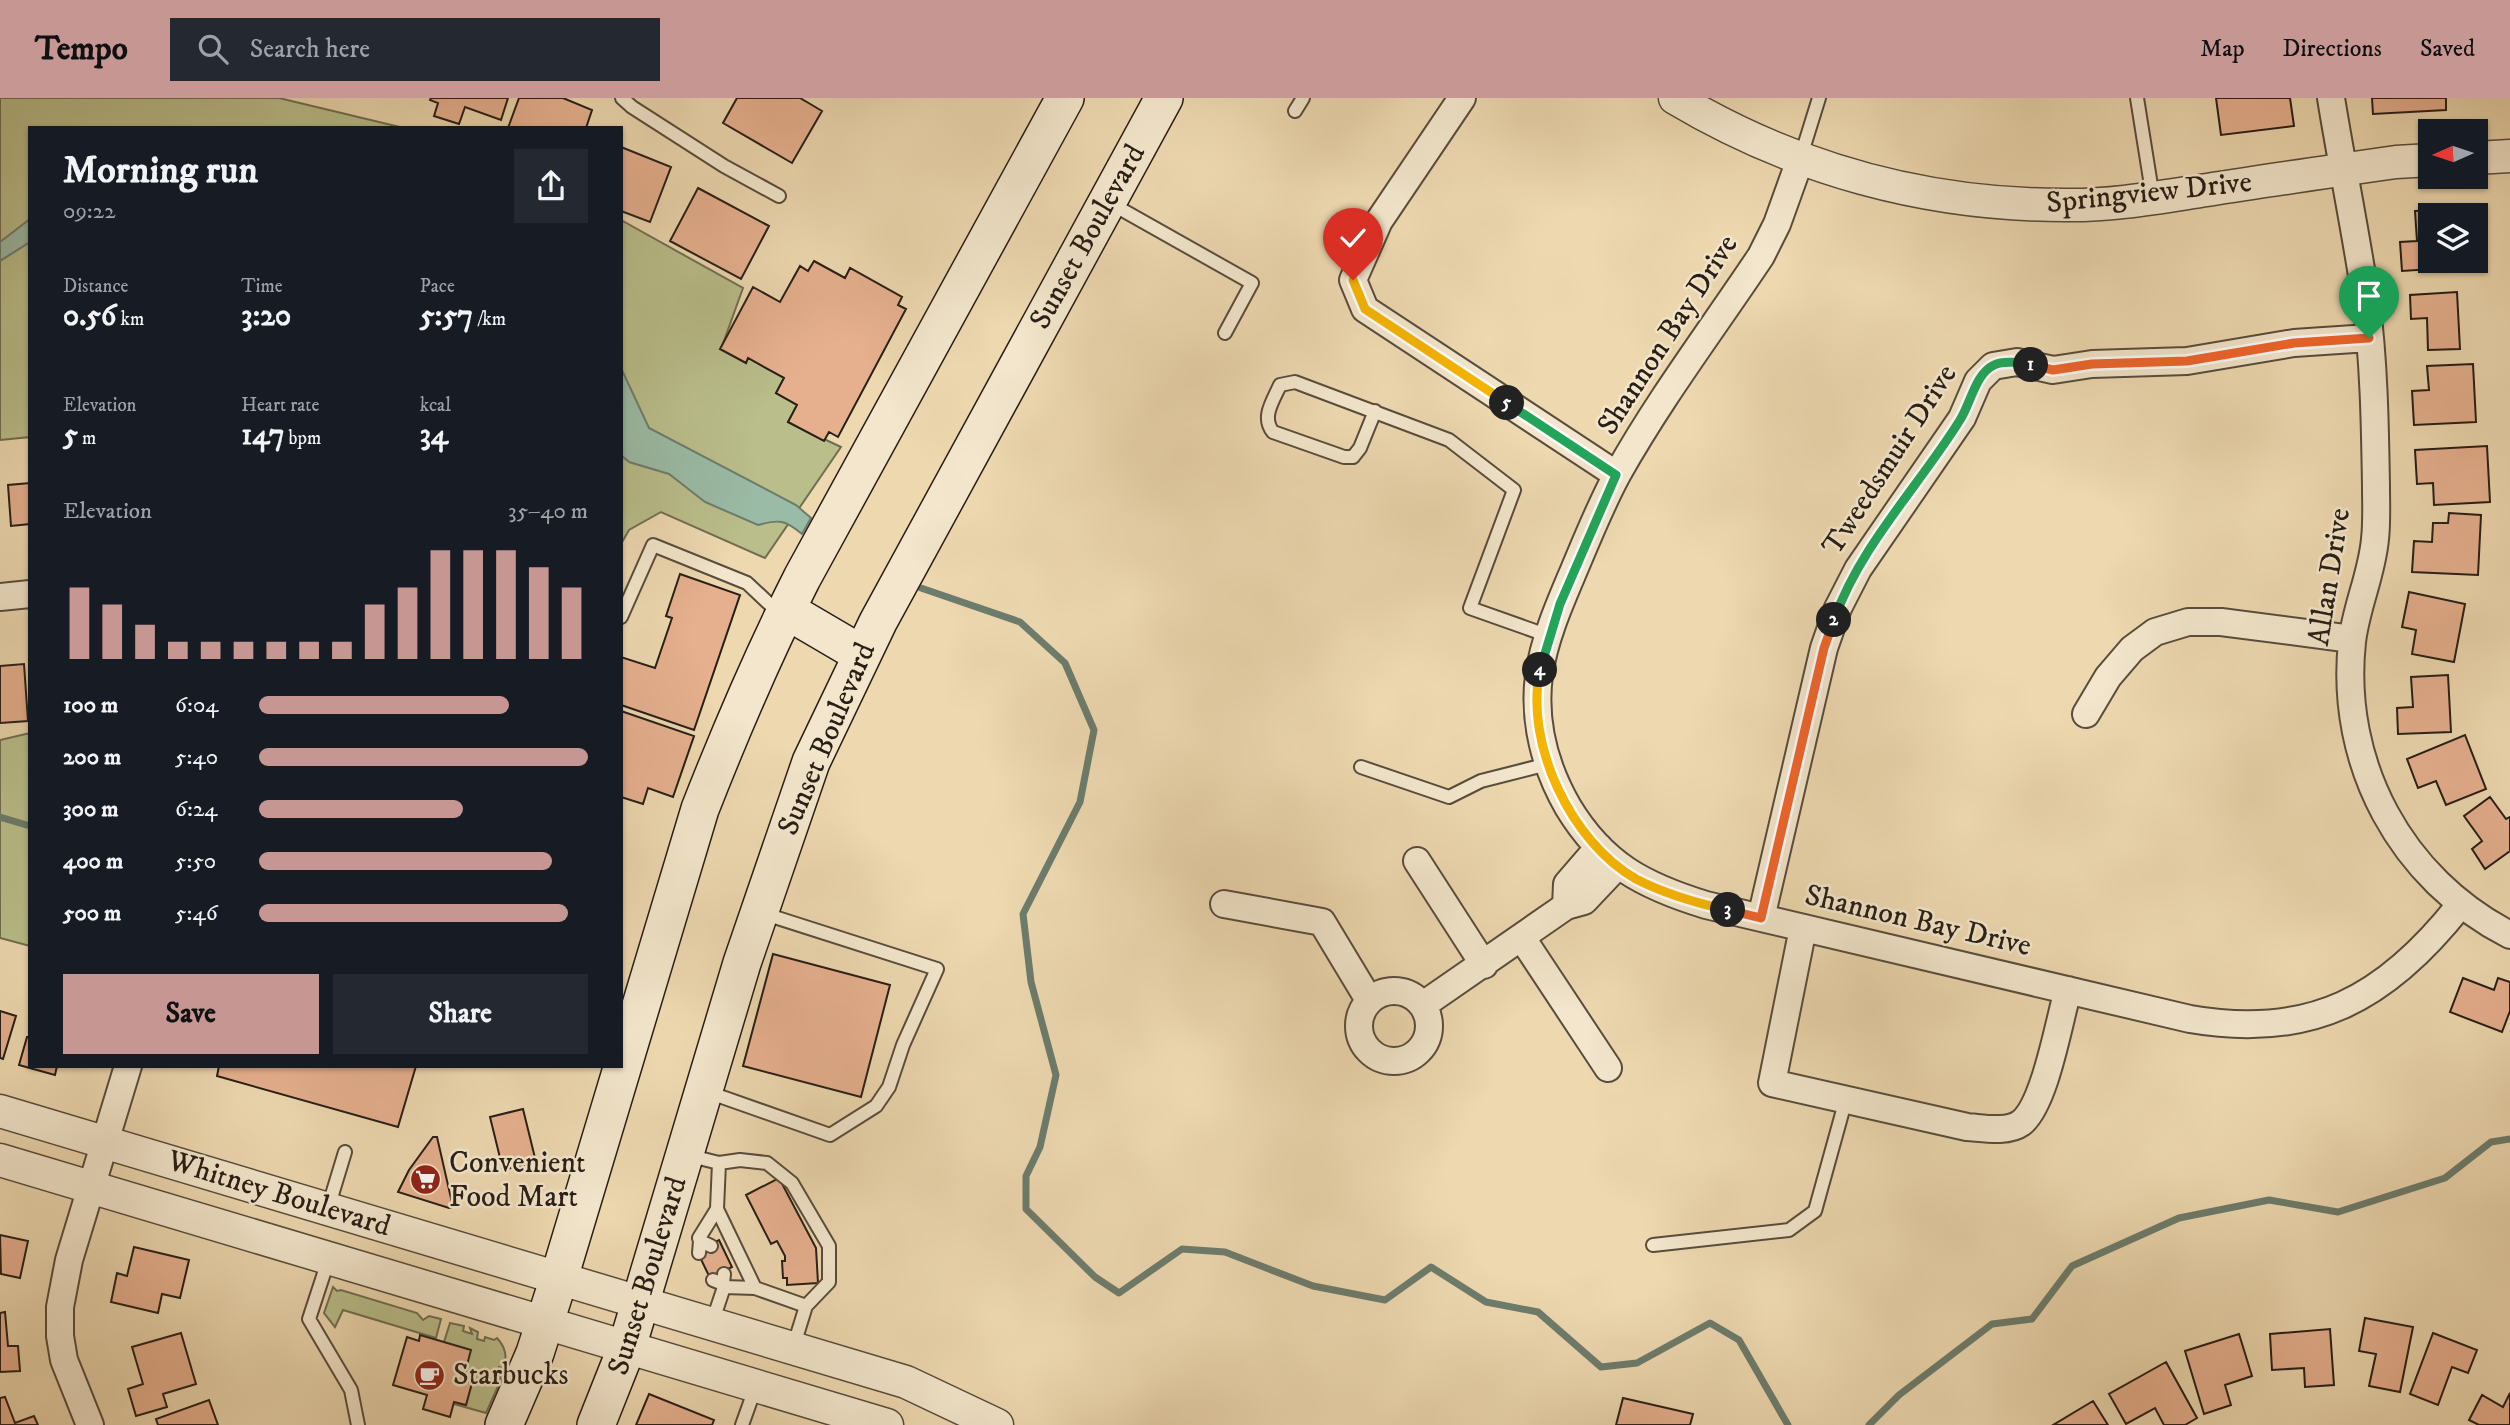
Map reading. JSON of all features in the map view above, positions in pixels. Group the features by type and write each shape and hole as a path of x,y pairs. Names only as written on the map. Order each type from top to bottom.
{"main road":[{"path":"623,1065 700,809 784,613 1065,98"},
{"name":"Sunset Boulevard","path":"596,1425 642,1303 702,1159 704,1091 759,912 811,762 861,654 1164,98"},
{"path":"784,613 861,654"},
{"path":"504,1425 545,1323 622,1068"}],"street":[{"path":"1462,98 1379,221 1353,280 1365,309 1616,475"},
{"name":"Springview Drive","path":"1675,98 1748,138 1800,160 1877,184 2001,202 2066,206 2153,198 2343,169 2418,161"},
{"name":"Allan Drive","path":"2331,98 2369,338 2376,486 2375,541 2352,639 2349,679 2353,720 2364,764 2380,803 2401,840 2430,877 2460,905 2510,935"},
{"path":"2488,157 2510,156"},
{"name":"Shannon Bay Drive","path":"1800,160 1777,224 1761,256 1616,475 1560,604 1549,636 1539,674 1538,711 1548,764 1560,793 1578,824 1608,856 1634,877 1664,892 1761,918 2231,1026 2274,1024 2318,1016 2357,998 2395,975 2435,937 2460,905"},
{"name":"Tweedsmuir Drive","path":"1761,918 1824,648 1838,608 1858,569 1962,418 1978,381 1993,366 2017,362 2053,370 2092,364 2187,361 2294,343 2369,338"},
{"path":"0,597 28,594"},
{"path":"2087,714 2108,677 2132,649 2155,632 2188,622 2221,622 2352,639"},
{"path":"1423,1005 1484,965 1566,905 1567,884 1608,856"},
{"path":"1418,861 1484,965"},
{"path":"1224,904 1322,922 1369,1000"},
{"path":"1804,928 1772,1083 1967,1127 1997,1130 2020,1124 2038,1100 2068,990"},
{"path":"1522,938 1608,1068"},
{"path":"1387,990 1400,990 1423,1005 1429,1018 1429,1032 1423,1045 1407,1058 1387,1061 1364,1046 1358,1019 1369,1000 1387,990"},
{"path":"90,1425 64,1360 60,1336 60,1307 69,1260 127,1068"},
{"name":"Whitney Boulevard","path":"0,1111 906,1382 997,1425"},
{"name":"Whitney Boulevard","path":"0,1160 887,1425"}],"lane":[{"path":"622,98 724,166 779,196"},
{"path":"1295,111 1303,98"},
{"path":"1800,160 1819,98"},
{"path":"2137,98 2153,198"},
{"path":"1108,202 1252,283 1226,333"},
{"path":"1375,411 1360,448 1353,457 1344,457 1273,432 1267,425 1267,417 1280,385 1295,382 1375,411 1449,440 1514,490 1471,608 1549,636"},
{"path":"623,612 653,545 747,583 784,613"},
{"path":"1361,767 1449,797 1481,781 1548,764"},
{"path":"704,1091 830,1135 876,1106 889,1087 903,1045 937,969 759,912"},
{"path":"1653,1245 1789,1230 1815,1211 1846,1099"},
{"path":"328,1209 345,1152"},
{"path":"755,1288 717,1209 702,1159 767,1163 792,1183 829,1246 829,1282 806,1306 792,1348"},
{"path":"703,1247 699,1238 717,1209"},
{"path":"329,1258 309,1319 351,1390 358,1425"},
{"path":"712,1322 721,1281 755,1288 806,1306"},
{"path":"743,1425 756,1386"}],"shaded area":[{"path":"0,98 279,98 396,126 28,126 28,437 0,440"},
{"path":"28,221 28,243 0,261 0,242"},
{"path":"623,221 743,288 721,349 746,363 748,358 784,378 776,393 797,405 788,422 841,447 765,558 661,512 629,530 623,540"},
{"path":"623,372 649,428 796,505 811,518 802,534 782,522 758,525 705,502 669,474 629,462 623,457"},
{"path":"28,733 28,945 0,938 0,740"},
{"path":"333,1287 337,1291 417,1313 423,1320 429,1316 441,1319 436,1338 343,1310 335,1327 324,1313"},
{"path":"450,1323 464,1326 463,1331 472,1334 470,1328 478,1332 477,1339 484,1341 485,1337 494,1340 497,1338 504,1349 504,1369 499,1367 496,1374 502,1377 496,1377 495,1380 500,1382 486,1413 454,1404 466,1405 472,1383 463,1380 467,1370 444,1342"}],"building":[{"path":"508,98 501,120 465,107 459,124 434,116 438,103 430,100"},
{"path":"519,98 563,98 592,110 587,126 509,126"},
{"path":"737,98 800,98 822,111 792,163 723,123"},
{"path":"2216,98 2290,98 2294,126 2221,135"},
{"path":"2372,98 2446,98 2446,110 2373,114"},
{"path":"623,148 671,167 650,222 623,212"},
{"path":"698,188 769,226 741,279 670,241"},
{"path":"2415,211 2418,211 2418,270 2402,271 2400,242 2417,241"},
{"path":"814,261 845,278 850,268 902,297 898,305 906,309 838,437 829,432 824,441 788,422 797,405 776,393 784,378 748,358 746,363 720,349 753,287 780,302 800,266 808,271"},
{"path":"2457,292 2460,349 2428,350 2427,318 2411,319 2410,295"},
{"path":"2473,364 2476,422 2414,425 2412,391 2429,390 2427,366"},
{"path":"2487,446 2490,502 2434,505 2433,483 2417,484 2415,450"},
{"path":"28,483 28,524 11,526 8,485"},
{"path":"2449,513 2481,515 2478,575 2412,572 2414,541 2432,542 2433,523 2448,523"},
{"path":"680,574 740,595 694,730 623,706 623,658 655,668 672,618 666,616"},
{"path":"2409,592 2465,604 2454,662 2412,654 2416,630 2402,627"},
{"path":"24,664 28,721 0,723 0,666"},
{"path":"2448,675 2451,732 2398,734 2397,708 2413,707 2411,677"},
{"path":"623,712 694,736 673,797 648,788 643,804 623,798"},
{"path":"2465,735 2486,789 2446,805 2436,781 2418,788 2407,759"},
{"path":"2490,797 2506,819 2510,817 2510,851 2485,869 2472,849 2482,841 2464,816"},
{"path":"773,954 890,985 861,1097 743,1066"},
{"path":"2463,978 2494,990 2498,978 2510,982 2510,1011 2502,1032 2450,1012"},
{"path":"0,1011 16,1016 3,1059 0,1058"},
{"path":"27,1037 28,1037 28,1068 19,1065"},
{"path":"30,1068 57,1068 55,1075"},
{"path":"219,1068 415,1068 398,1127 217,1076"},
{"path":"523,1109 536,1162 503,1170 490,1117"},
{"name":"Convenient Food Mart","path":"433,1137 437,1137 453,1207 398,1192 409,1170"},
{"path":"779,1178 816,1248 818,1283 787,1285 787,1278 783,1278 782,1261 785,1261 785,1256 777,1241 771,1244 746,1195"},
{"path":"0,1235 28,1241 20,1278 1,1274"},
{"path":"719,1240 732,1267 710,1278 697,1251"},
{"path":"134,1247 189,1260 180,1298 162,1294 158,1313 111,1302 117,1273 127,1276"},
{"path":"5,1312 8,1346 18,1346 20,1371 0,1372 0,1313"},
{"path":"2365,1318 2413,1327 2400,1392 2369,1386 2376,1354 2359,1351"},
{"path":"2330,1329 2334,1385 2305,1387 2304,1368 2272,1370 2270,1334"},
{"path":"181,1333 196,1384 163,1394 167,1407 136,1416 128,1389 143,1384 132,1347"},
{"path":"2433,1333 2477,1350 2468,1373 2452,1367 2438,1405 2410,1394"},
{"path":"2239,1334 2252,1376 2225,1385 2231,1405 2204,1414 2185,1351"},
{"name":"Starbucks","path":"420,1335 471,1350 463,1380 472,1383 466,1405 454,1402 450,1417 423,1409 427,1395 393,1385 407,1337 419,1341"},
{"path":"2166,1362 2197,1418 2185,1425 2164,1425 2155,1408 2126,1424 2109,1394"},
{"path":"2510,1393 2510,1425 2479,1425 2469,1420 2482,1395 2503,1407"},
{"path":"649,1394 714,1420 712,1425 636,1425"},
{"path":"5,1397 15,1423 34,1416 38,1425 0,1425 0,1398"},
{"path":"1623,1398 1693,1414 1690,1425 1616,1425"},
{"path":"209,1400 218,1425 158,1425 156,1419"},
{"path":"2093,1401 2108,1425 2053,1425"}],"waterway":[{"path":"921,588 1020,622 1065,663 1094,730 1080,802 1023,914 1031,982 1056,1075 1040,1147 1026,1176 1026,1209 1095,1277 1119,1293 1182,1249 1225,1252 1313,1286 1385,1300 1431,1267 1486,1302 1538,1312 1601,1367 1637,1363 1710,1323 1739,1340 1788,1425"},
{"path":"0,817 28,825"},
{"path":"1869,1425 1899,1395 1992,1324 2032,1319 2072,1266 2179,1218 2269,1200 2338,1212 2445,1178 2491,1142 2510,1139"}],"place":[{"name":"Convenient Food Mart","path":"426,1180"},
{"name":"Starbucks","path":"430,1375"}],"route":[{"path":"1353,280 1365,309 1616,475 1560,604 1539,674 1538,711 1545,758 1560,793 1578,824 1606,856 1634,877 1664,892 1761,918 1824,648 1838,608 1858,569 1962,418 1978,381 1993,366 2017,362 2053,370 2092,364 2187,361 2294,343 2369,338"}]}
